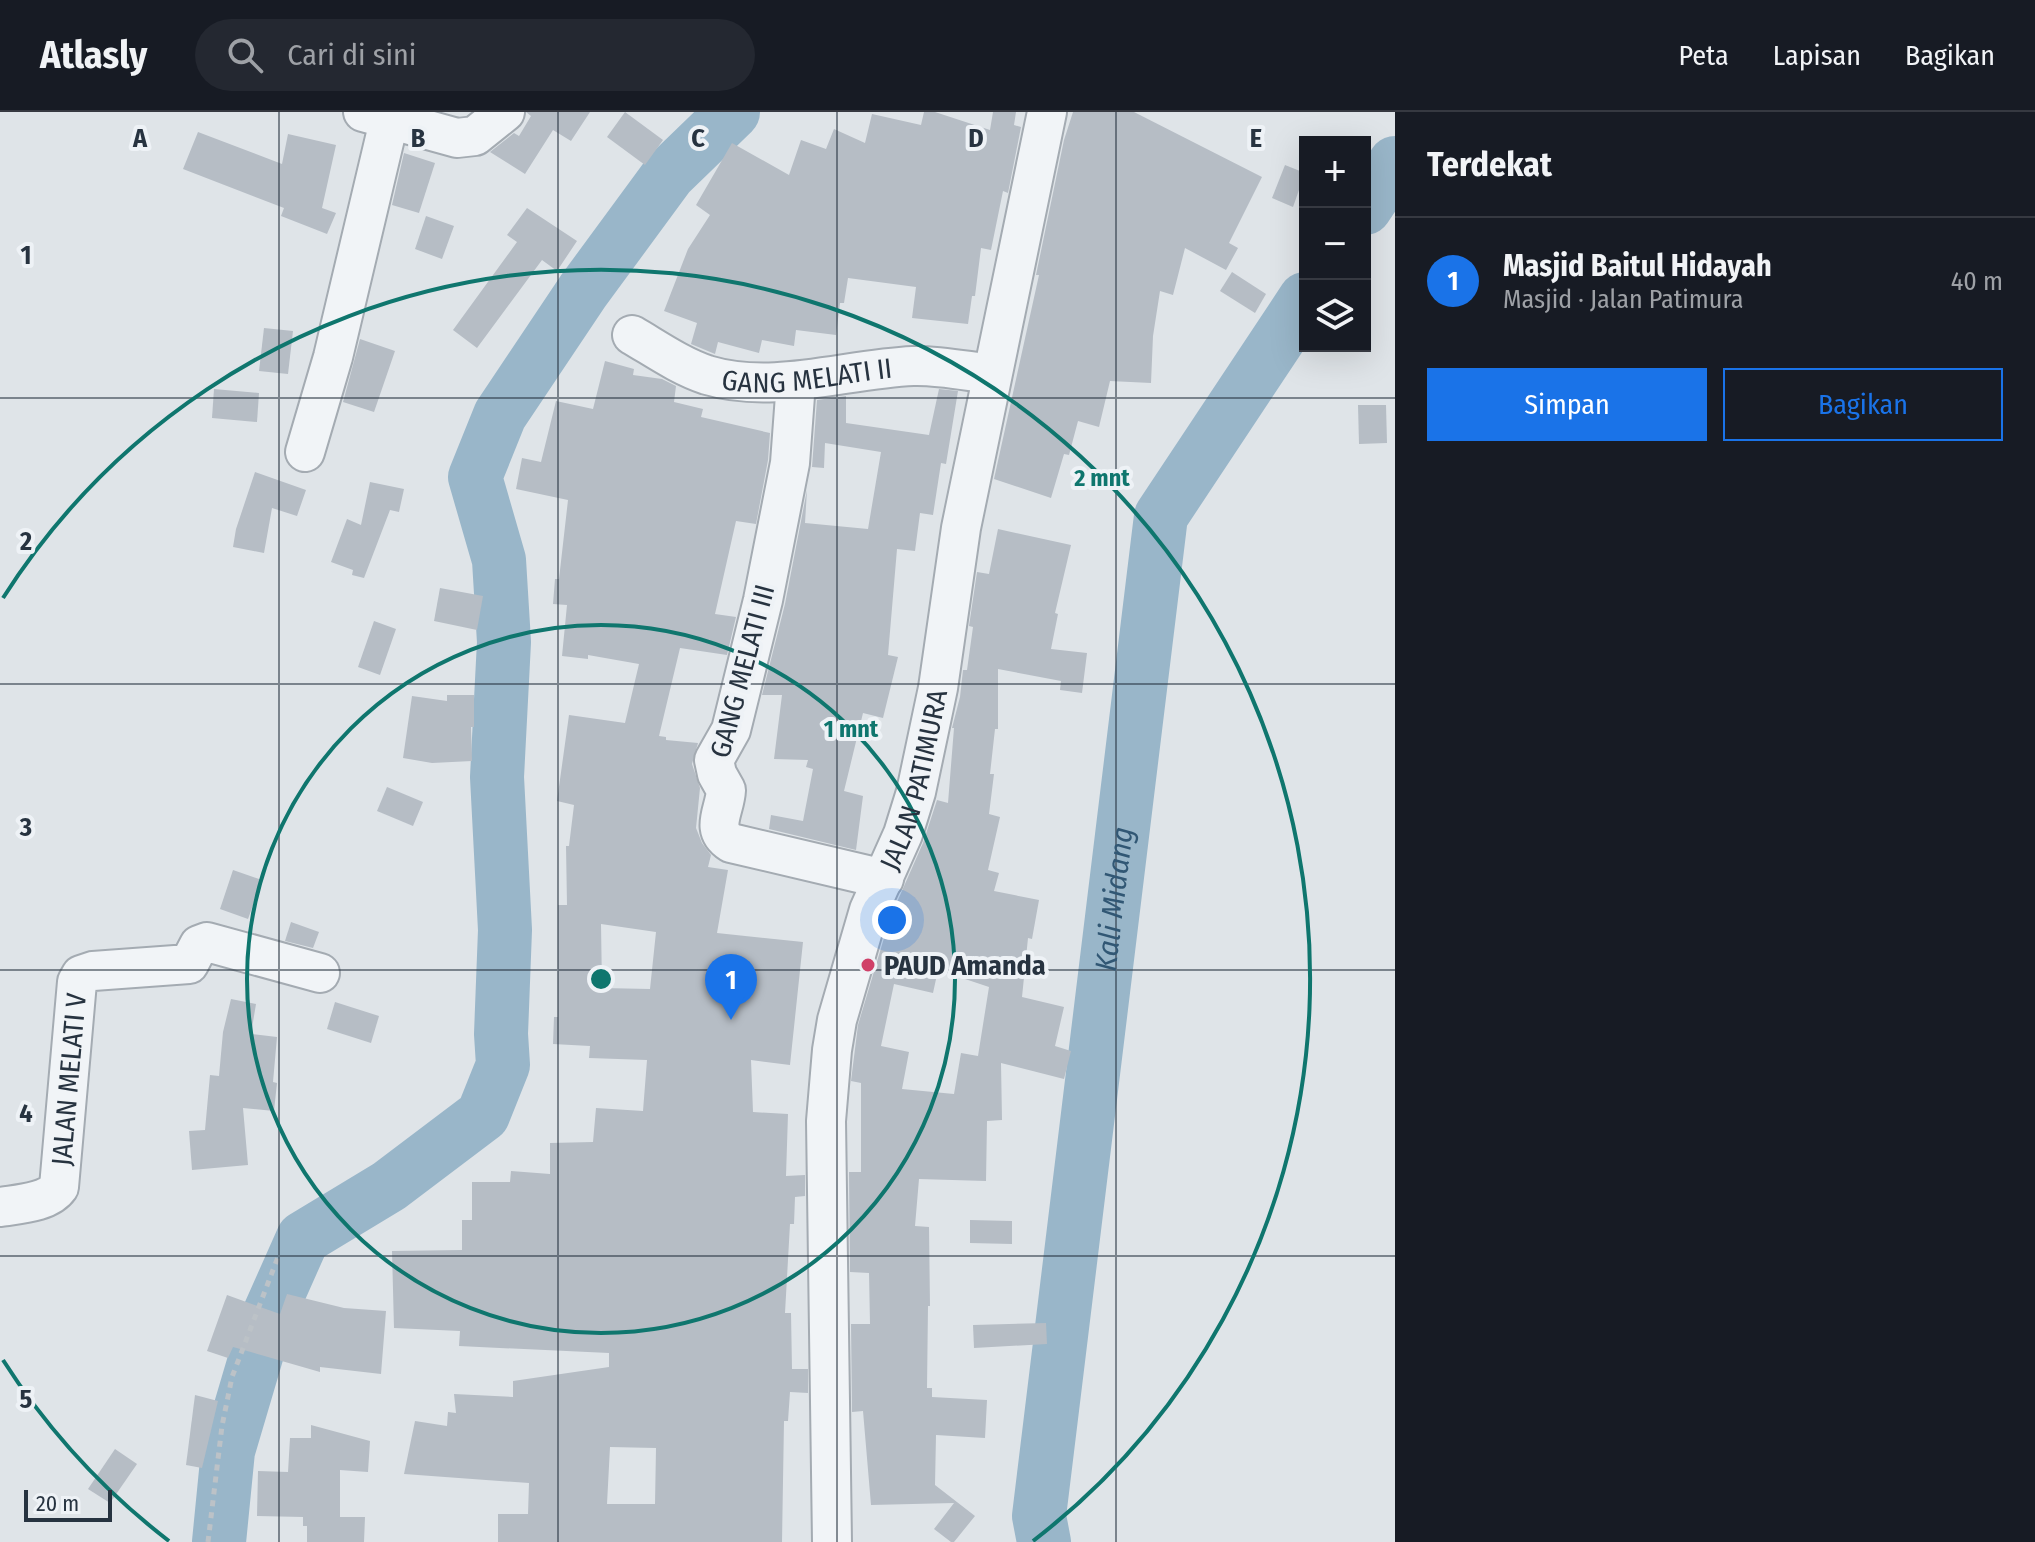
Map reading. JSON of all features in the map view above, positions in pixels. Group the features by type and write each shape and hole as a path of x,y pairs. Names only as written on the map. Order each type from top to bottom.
{"street":[{"path":"305,452 333,357 376,117 457,138 475,136 505,112"},
{"name":"JALAN PATIMURA","path":"832,1542 826,1121 837,1020 864,923 903,834 922,766 938,688 961,528 1047,112"},
{"name":"GANG MELATI II","path":"632,335 685,366 729,380 796,382 821,375 916,366 992,374"},
{"name":"GANG MELATI III","path":"796,382 790,463 763,600 731,730 714,760 717,774 726,790 719,829 723,838 731,843 884,879"},
{"name":"JALAN MELATI V","path":"0,1207 35,1201 55,1193 59,1187 77,982 81,975 93,971 189,964 199,945 207,942 320,973"}],"path":[{"path":"208,1542 222,1426 232,1377 278,1257"}],"building":[{"path":"526,112 590,112 571,141 553,130 525,174 490,152 514,133 519,136 531,116"},
{"path":"625,112 663,140 645,165 607,137"},
{"path":"924,112 935,112 990,130 993,112 1016,112 1014,125 1021,127 1008,193 1003,191 991,250 981,248 968,324 912,318 916,287 848,278 844,303 840,303 836,335 796,330 794,346 762,340 759,353 718,342 715,354 691,344 697,323 664,311 688,249 710,215 696,205 732,143 789,175 801,140 826,149 834,129 865,143 872,114 921,125"},
{"path":"1073,112 1134,112 1262,177 1229,243 1238,248 1226,270 1185,248 1173,295 1160,291 1153,336 1151,383 1110,381 1099,427 1078,421 1069,455 1064,454 1051,498 994,479 1039,275 1036,275 1064,140"},
{"path":"198,132 282,164 288,134 336,145 322,208 336,213 327,234 281,216 284,208 183,169"},
{"path":"404,153 435,163 419,213 392,205"},
{"path":"1285,165 1299,171 1299,190 1293,207 1272,198"},
{"path":"527,208 577,241 557,271 542,260 477,348 453,330 517,242 507,235"},
{"path":"426,216 454,226 442,259 415,249"},
{"path":"1232,272 1266,294 1255,313 1220,291"},
{"path":"264,328 293,331 288,374 259,371"},
{"path":"360,339 395,351 374,412 343,402"},
{"path":"605,361 634,369 633,375 662,379 676,386 674,402 703,409 701,417 770,433 756,524 736,521 715,614 736,617 727,655 680,648 659,736 666,737 666,740 698,743 692,764 700,788 696,828 711,855 708,867 728,870 717,933 803,942 790,1065 751,1060 753,1112 788,1114 786,1176 805,1175 805,1196 795,1197 794,1224 790,1224 785,1313 791,1313 792,1369 808,1369 808,1393 790,1392 788,1421 784,1421 782,1542 498,1542 498,1514 528,1514 529,1483 404,1474 415,1421 447,1426 448,1412 456,1413 454,1394 513,1397 513,1381 609,1367 609,1353 459,1346 460,1331 394,1328 392,1251 462,1250 462,1220 472,1220 472,1182 510,1182 511,1171 550,1174 550,1143 593,1142 596,1108 643,1111 647,1060 589,1058 590,1046 553,1044 554,1017 558,1017 558,905 567,905 566,846 569,846 574,805 557,801 569,715 625,723 639,664 588,655 588,659 562,656 567,605 553,604 568,500 516,489 522,458 541,462 556,401 593,409","holes":["601,924 656,932 650,989 602,988","610,1447 656,1448 655,1504 607,1504"]},
{"path":"214,389 259,393 257,422 212,418"},
{"path":"939,389 958,391 946,464 941,463 933,515 920,513 915,551 897,549 888,655 898,657 883,718 863,713 844,791 863,796 856,850 769,829 771,815 803,821 813,769 806,767 808,760 774,759 782,695 762,695 785,604 807,490 805,523 868,529 881,452 825,443 824,468 812,467 817,400 846,396 846,423 929,435"},
{"path":"1358,405 1386,405 1387,443 1359,444"},
{"path":"255,472 306,490 297,516 272,508 264,553 233,547"},
{"path":"370,482 404,489 399,512 390,510 364,578 352,575 353,570 331,562 347,519 361,525"},
{"path":"998,529 1071,545 1055,613 1058,614 1051,649 1087,653 1082,693 1060,690 1061,681 998,669 998,729 995,729 990,774 994,774 989,814 1000,817 988,870 999,873 994,891 1039,900 1032,939 1028,938 1022,997 1064,1007 1055,1046 1071,1051 1064,1079 1001,1063 1002,1120 987,1121 986,1181 919,1179 915,1226 929,1227 927,1388 932,1388 932,1397 987,1400 985,1438 936,1435 935,1485 975,1516 951,1542 934,1529 954,1503 871,1505 863,1411 852,1412 851,1324 870,1324 869,1273 850,1272 849,1172 861,1172 861,1083 851,1081 858,1025 890,918 923,843 937,800 948,803 952,728 963,670 967,670 973,627 969,626 977,572 989,574","holes":["938,970 989,987 978,1056 961,1053 954,1094 902,1089 909,1052 881,1046 894,984 933,993"]},
{"path":"440,588 483,596 477,630 434,621"},
{"path":"374,621 396,629 380,675 358,667"},
{"path":"447,695 474,695 472,761 432,763 403,758 412,696 447,701"},
{"path":"387,787 423,802 413,826 377,811"},
{"path":"233,870 262,880 248,919 220,909"},
{"path":"291,922 319,932 313,948 285,941"},
{"path":"231,999 256,1004 251,1034 277,1037 274,1111 243,1108 248,1165 192,1170 189,1131 205,1130 210,1075 219,1076 223,1032"},
{"path":"335,1002 379,1016 371,1043 327,1029"},
{"path":"970,1220 1012,1221 1012,1244 970,1243"},
{"path":"287,1294 344,1308 386,1311 381,1374 320,1367 320,1372 233,1347 228,1358 207,1351 227,1295 280,1314"},
{"path":"1046,1323 1047,1344 974,1348 973,1325"},
{"path":"195,1395 218,1401 202,1468 186,1465"},
{"path":"311,1425 370,1441 368,1472 340,1470 340,1517 365,1517 364,1542 307,1542 307,1526 303,1526 303,1517 257,1516 258,1471 288,1472 290,1438 311,1438"},
{"path":"115,1449 137,1464 110,1503 88,1489"}],"waterway":[{"path":"219,1542 228,1451 267,1319 303,1238 389,1186 483,1115 503,1065 501,1034 505,930 497,777 504,642 499,560 475,477 500,415 583,291 669,174 733,112"},
{"name":"Kali Midang","path":"1371,199 1395,163"},
{"name":"Kali Midang","path":"1044,1542 1039,1516 1161,516 1299,308"}],"place":[{"name":"PAUD Amanda","path":"868,965"},
{"name":"Masjid Baitul Hidayah","path":"731,1020"}]}
